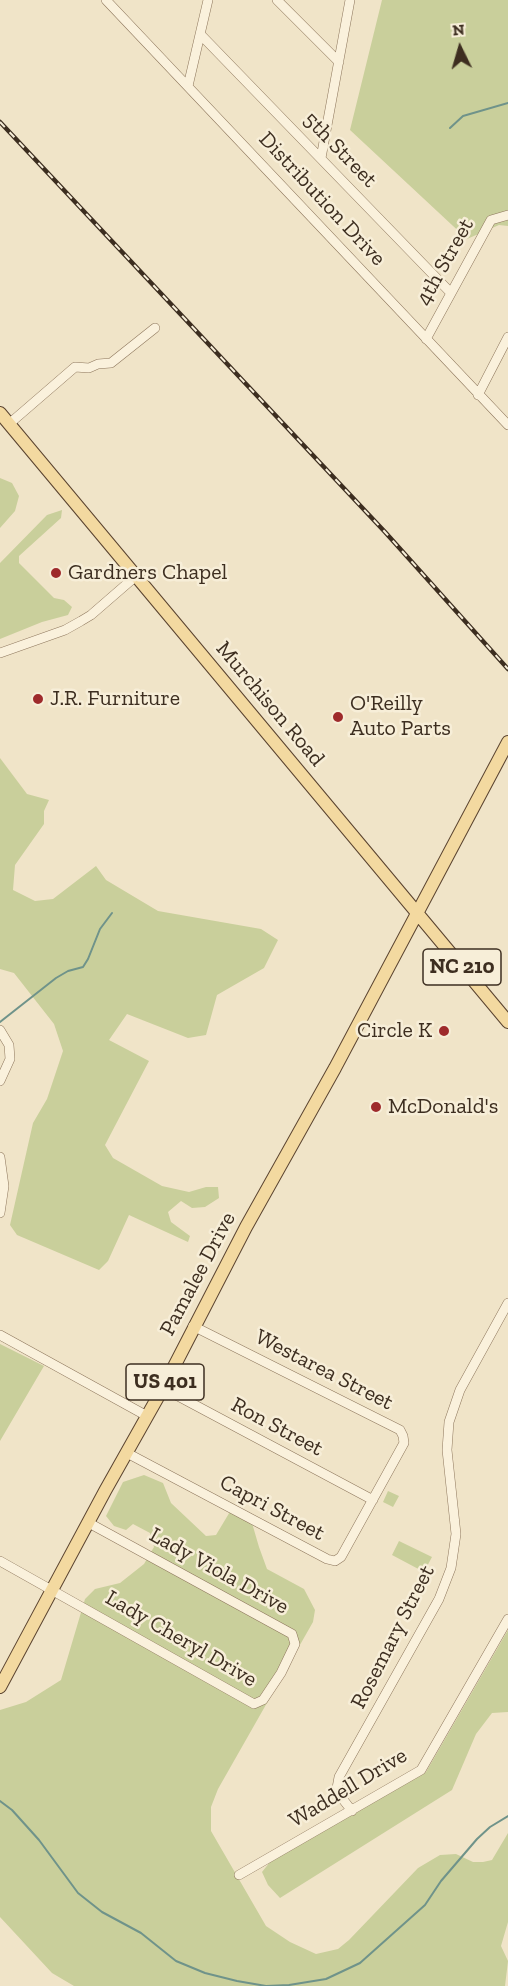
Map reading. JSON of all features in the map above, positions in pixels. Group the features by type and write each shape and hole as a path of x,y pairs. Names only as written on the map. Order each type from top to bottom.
{"main road":[{"name":"Murchison Road","path":"0,413 508,1022"},
{"name":"US 401","path":"417,912 508,742"},
{"name":"Pamalee Drive","path":"0,1687 163,1388 254,1211 335,1068 417,912"}],"street":[{"name":"Distribution Drive","path":"106,0 508,425"},
{"path":"188,86 208,0"},
{"path":"277,0 339,62"},
{"path":"321,158 350,0"},
{"name":"5th Street","path":"201,34 450,292"},
{"name":"4th Street","path":"426,339 491,219 508,215"},
{"path":"9,424 75,367 89,368 111,363 155,328"},
{"path":"478,395 508,338"},
{"path":"0,653 64,630 92,615 136,576"},
{"path":"0,1030 9,1045 10,1059 0,1081"},
{"path":"0,1157 4,1186 0,1213"},
{"name":"Rosemary Street","path":"352,1811 338,1793 339,1777 439,1599 451,1568 456,1534 447,1450 449,1422 460,1390 508,1303"},
{"name":"Westarea Street","path":"193,1326 400,1430 404,1436 404,1443 373,1500"},
{"path":"0,1335 147,1416"},
{"name":"Ron Street","path":"163,1388 373,1500"},
{"name":"Capri Street","path":"127,1453 327,1560 335,1561 341,1557 373,1500"},
{"name":"Lady Viola Drive","path":"88,1523 292,1634 295,1644 281,1673"},
{"path":"0,1561 52,1588"},
{"name":"Lady Cheryl Drive","path":"52,1588 254,1704 264,1700 281,1673"},
{"name":"Waddell Drive","path":"239,1875 421,1770 508,1619"}],"green space":[{"path":"382,0 508,0 508,226 499,225 467,239 350,130"},
{"path":"0,478 12,483 19,496 15,511 0,528"},
{"path":"62,510 61,518 19,556 19,563 54,598 64,600 72,607 68,615 42,622 0,639 0,563 47,515"},
{"path":"0,758 27,794 49,800 44,811 44,824 15,865 13,890 35,901 53,899 96,866 106,880 158,911 261,929 278,940 264,968 217,995 206,1035 188,1038 127,1014 109,1040 149,1061 105,1145 113,1158 162,1186 189,1192 206,1187 218,1187 219,1198 205,1207 192,1208 181,1201 168,1212 171,1222 190,1236 188,1242 129,1215 108,1261 99,1270 17,1235 10,1225 33,1123 47,1099 63,1051 54,1024 14,973 0,969"},
{"path":"0,1344 44,1366 0,1441"},
{"path":"144,1475 163,1483 171,1503 206,1536 216,1535 231,1510 252,1523 267,1569 304,1589 315,1610 313,1622 218,1789 211,1807 211,1831 266,1926 290,1942 316,1954 338,1949 418,1868 440,1855 456,1854 473,1862 492,1860 508,1833 508,1922 501,1946 508,1961 505,1986 74,1986 52,1973 0,1917 0,1710 26,1702 61,1680 85,1599 95,1589 120,1583 144,1564 154,1547 150,1533 133,1524 126,1530 114,1526 106,1516 123,1482"},
{"path":"388,1491 399,1496 393,1507 383,1502"},
{"path":"399,1541 432,1557 424,1572 392,1555"},
{"path":"508,1630 508,1712 492,1713 476,1734 452,1790 280,1898 268,1885 262,1872 270,1862 426,1772"}],"waterway":[{"path":"450,128 463,116 508,103"},
{"path":"0,1022 56,978 68,971 83,967 100,929 112,913"},
{"path":"0,1801 12,1810 39,1840 78,1893 102,1912 141,1933 176,1961 205,1973 266,1986 326,1979 360,1963 425,1905 441,1881 477,1839 490,1827 508,1816"}],"railway":[{"path":"0,122 385,532 508,669"}],"place":[{"name":"Gardners Chapel","path":"56,573"},
{"name":"J.R. Furniture","path":"38,699"},
{"name":"O'Reilly Auto Parts","path":"338,717"},
{"name":"Circle K","path":"444,1031"},
{"name":"McDonald's","path":"376,1107"}]}
